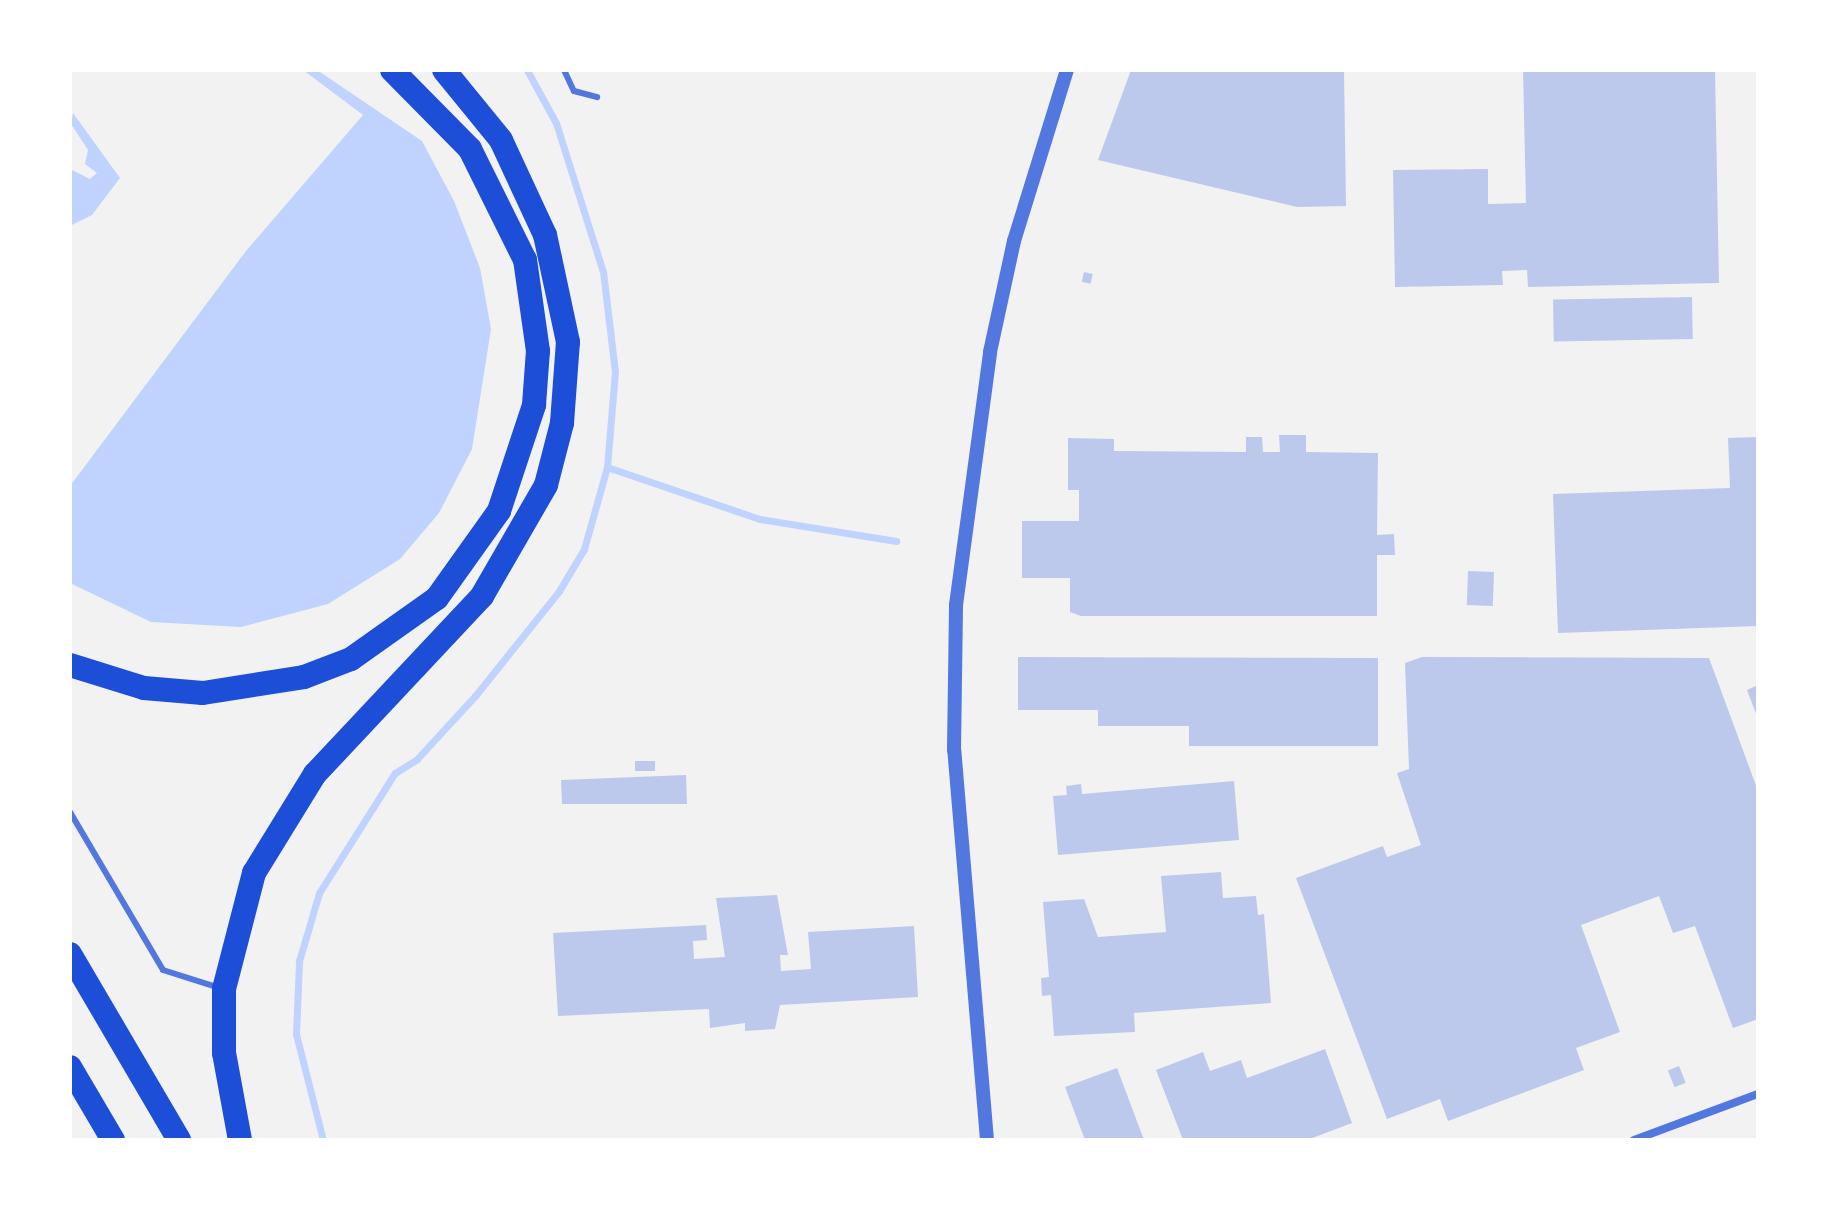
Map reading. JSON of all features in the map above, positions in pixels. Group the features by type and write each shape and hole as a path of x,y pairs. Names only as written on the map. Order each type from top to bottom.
{"highway":[{"path":"70,665 144,688 203,693 304,677 351,659 437,598 499,511 534,405 538,351 525,260 470,149 392,70"},
{"path":"444,70 471,99"},
{"path":"240,1140 224,1053 224,989 237,921 276,831 315,774 482,596 546,485 562,423 568,342 545,235 527,188 471,99 457,70"},
{"path":"70,954 179,1140"},
{"path":"70,1067 113,1140"}],"street":[{"path":"987,1140 954,750 956,605 990,352 1014,241 1067,70"},
{"path":"1634,1140 1758,1094"}],"lane":[{"path":"564,70 574,91 597,97"},
{"path":"70,812 163,970 224,989"}],"water":[{"path":"303,70 317,70 422,141 454,201 480,268 491,329 472,449 439,513 400,559 328,604 241,627 151,622 70,583 70,486 246,251 363,115"},
{"path":"73,113 120,178 92,215 70,226 70,169 90,179 97,173 85,164 88,150 71,124"}],"building":[{"path":"1131,70 1344,70 1346,206 1297,207 1098,160"},
{"path":"1523,70 1715,70 1719,283 1528,287 1527,270 1502,271 1503,285 1395,287 1393,170 1488,169 1488,204 1526,203"},
{"path":"1084,272 1093,274 1091,284 1082,282"},
{"path":"1692,297 1693,339 1554,341 1553,299"},
{"path":"1279,435 1306,435 1306,452 1378,453 1377,535 1394,534 1395,555 1377,555 1377,616 1081,616 1070,612 1070,578 1022,578 1022,521 1079,521 1079,490 1068,490 1068,438 1114,439 1114,451 1246,452 1246,437 1262,437 1263,452 1280,452"},
{"path":"1758,437 1758,626 1558,633 1553,494 1730,488 1728,438"},
{"path":"1468,571 1494,572 1493,606 1467,605"},
{"path":"1018,657 1378,658 1378,746 1189,746 1189,726 1098,726 1098,710 1018,710"},
{"path":"1422,657 1709,658 1758,791 1758,1019 1733,1028 1695,926 1673,933 1659,896 1581,925 1620,1032 1576,1048 1584,1070 1448,1121 1440,1099 1387,1119 1296,878 1383,846 1387,857 1421,845 1397,773 1409,769 1405,663"},
{"path":"1758,685 1758,719 1747,690"},
{"path":"635,761 655,761 655,771 635,771"},
{"path":"686,775 687,804 562,804 561,780"},
{"path":"1234,781 1239,840 1058,855 1053,796 1067,795 1066,786 1081,784 1082,794"},
{"path":"1221,872 1223,898 1256,896 1258,915 1264,914 1271,1003 1134,1013 1135,1032 1054,1036 1051,995 1042,996 1041,978 1049,977 1043,902 1084,899 1098,937 1166,932 1161,876"},
{"path":"777,895 788,955 780,955 781,971 811,969 808,932 914,926 918,997 780,1005 775,1029 745,1031 745,1023 710,1028 709,1009 558,1016 553,933 706,925 707,940 693,941 694,959 725,957 716,898"},
{"path":"1325,1049 1352,1123 1307,1140 1183,1140 1156,1070 1203,1052 1210,1071 1241,1060 1247,1078"},
{"path":"1679,1066 1686,1083 1675,1087 1668,1070"},
{"path":"1117,1068 1144,1140 1085,1140 1065,1087"}],"waterway":[{"path":"323,1140 296,1034 299,961 319,893 395,773 417,759 475,696 559,591 584,549 607,467 615,372 603,272 556,123 527,70"},
{"path":"607,467 760,519 896,541"}]}
